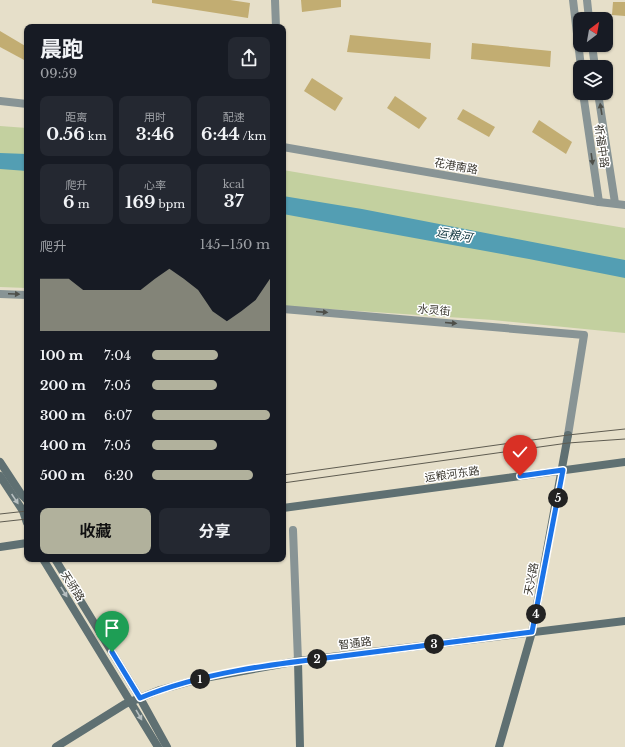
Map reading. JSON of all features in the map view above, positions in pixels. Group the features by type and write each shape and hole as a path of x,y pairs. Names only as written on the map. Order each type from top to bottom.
{"street":[{"path":"275,0 276,24"},
{"path":"573,0 579,60"},
{"path":"587,0 588,12"},
{"name":"祈福中路","path":"584,100 598,202"},
{"name":"祈福中路","path":"599,100 616,203"},
{"path":"0,101 24,104"},
{"name":"花港南路","path":"286,148 598,202 625,205"},
{"path":"0,294 24,295"},
{"name":"水灵街","path":"286,309 584,335 568,435"},
{"name":"天兴路","path":"499,747 532,632 563,470 568,435"},
{"path":"0,462 24,497"},
{"name":"运粮河东路","path":"286,508 625,462"},
{"path":"0,476 24,514"},
{"path":"293,530 300,747"},
{"path":"0,547 24,543"},
{"name":"天骄路","path":"45,562 158,747"},
{"name":"天骄路","path":"58,562 140,698 167,747"},
{"name":"智通路","path":"56,747 131,702 160,690 199,679 298,661 625,621"}],"green space":[{"path":"0,126 24,128 24,288 0,287"},
{"path":"286,171 625,228 625,333 493,320 286,306"}],"water":[{"path":"0,153 24,154 24,171 0,169"},
{"name":"运粮河","path":"286,196 362,209 625,260 625,278 286,215"}],"building":[{"path":"152,0 230,0 250,3 248,18 152,3"},
{"path":"301,0 341,0 341,7 302,12"},
{"path":"613,2 625,2 625,16 613,15"},
{"path":"0,31 24,45 24,60 0,47"},
{"path":"350,35 431,43 430,59 347,52"},
{"path":"472,43 551,51 550,67 471,59"},
{"path":"312,78 343,98 335,111 304,91"},
{"path":"395,96 427,118 419,129 387,108"},
{"path":"463,109 495,127 489,137 457,119"},
{"path":"539,120 572,142 566,154 532,132"}],"tram line":[{"path":"286,475 568,435 625,429"},
{"path":"286,483 568,443 625,439"},
{"path":"0,514 24,511"},
{"path":"0,522 24,519"}],"route":[{"path":"112,652 140,698 160,690 199,679 298,661 532,632 563,470 520,476"}]}
